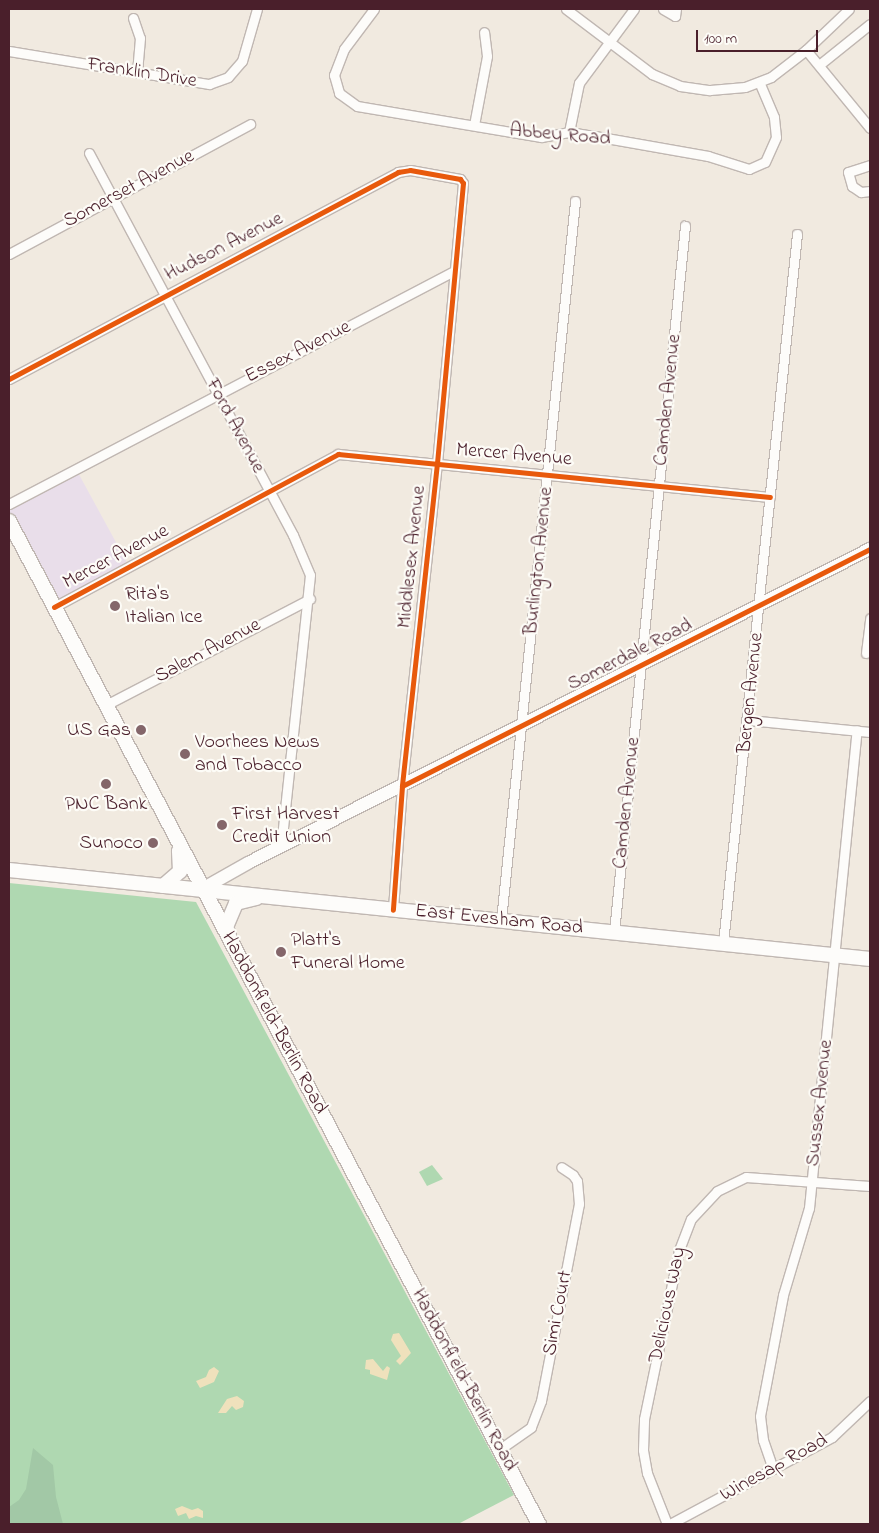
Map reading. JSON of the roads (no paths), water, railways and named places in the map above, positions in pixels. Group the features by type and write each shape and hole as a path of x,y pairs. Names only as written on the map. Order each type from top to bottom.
{"main road":[{"name":"Haddonfield-Berlin Road","path":"9,521 202,889 540,1524"},
{"name":"Somerdale Road","path":"202,889 281,846 642,666 870,548"},
{"path":"163,886 180,871 180,847"},
{"name":"East Evesham Road","path":"9,869 870,959"},
{"path":"228,938 226,927 236,903 264,896"}],"street":[{"name":"Franklin Drive","path":"9,51 198,84 208,84 228,77 246,54 257,9"},
{"name":"Abbey Road","path":"374,9 340,56 334,75 339,93 357,106 541,137 569,132 708,156 749,168 765,162 776,137 774,117 759,82"},
{"path":"566,9 652,74 680,86 710,90 745,87 780,71 806,50 849,9"},
{"path":"569,132 580,83 608,42 634,9"},
{"path":"663,9 675,16 676,9"},
{"path":"133,18 140,38 137,73"},
{"path":"819,65 870,24"},
{"path":"474,125 487,56 484,32"},
{"path":"806,50 870,127"},
{"name":"Somerset Avenue","path":"9,254 250,124"},
{"name":"Ford Avenue","path":"89,153 166,295 306,563 310,599 281,846"},
{"path":"870,165 848,172 852,186 861,192 870,191"},
{"name":"Hudson Avenue","path":"9,379 398,172 410,170 460,179"},
{"name":"Middlesex Avenue","path":"393,910 402,786 437,463 463,183 460,179"},
{"name":"Burlington Avenue","path":"500,920 549,474 575,201"},
{"name":"Camden Avenue","path":"614,932 685,226"},
{"name":"Bergen Avenue","path":"723,943 760,606 797,234"},
{"name":"Essex Avenue","path":"9,504 454,271"},
{"name":"Mercer Avenue","path":"54,607 338,454 770,497"},
{"name":"Salem Avenue","path":"106,705 310,599"},
{"path":"866,653 870,618"},
{"path":"748,720 870,732"},
{"name":"Sussex Avenue","path":"773,1469 761,1429 762,1401 783,1295 809,1208 857,730"},
{"name":"Simi Court","path":"500,1449 531,1427 541,1401 579,1204 577,1182 574,1175 561,1167"},
{"name":"Delicious Way","path":"669,1524 647,1473 643,1436 683,1235 704,1202 733,1180 762,1177 870,1186"},
{"name":"Winesap Road","path":"669,1524 832,1437 870,1401"}],"place":[{"name":"Rita's Italian Ice","path":"115,606"},
{"name":"US Gas","path":"141,730"},
{"name":"Voorhees News and Tobacco","path":"185,754"},
{"name":"PNC Bank","path":"106,784"},
{"name":"First Harvest Credit Union","path":"222,825"},
{"name":"Sunoco","path":"153,843"},
{"name":"Platt's Funeral Home","path":"281,952"}]}
